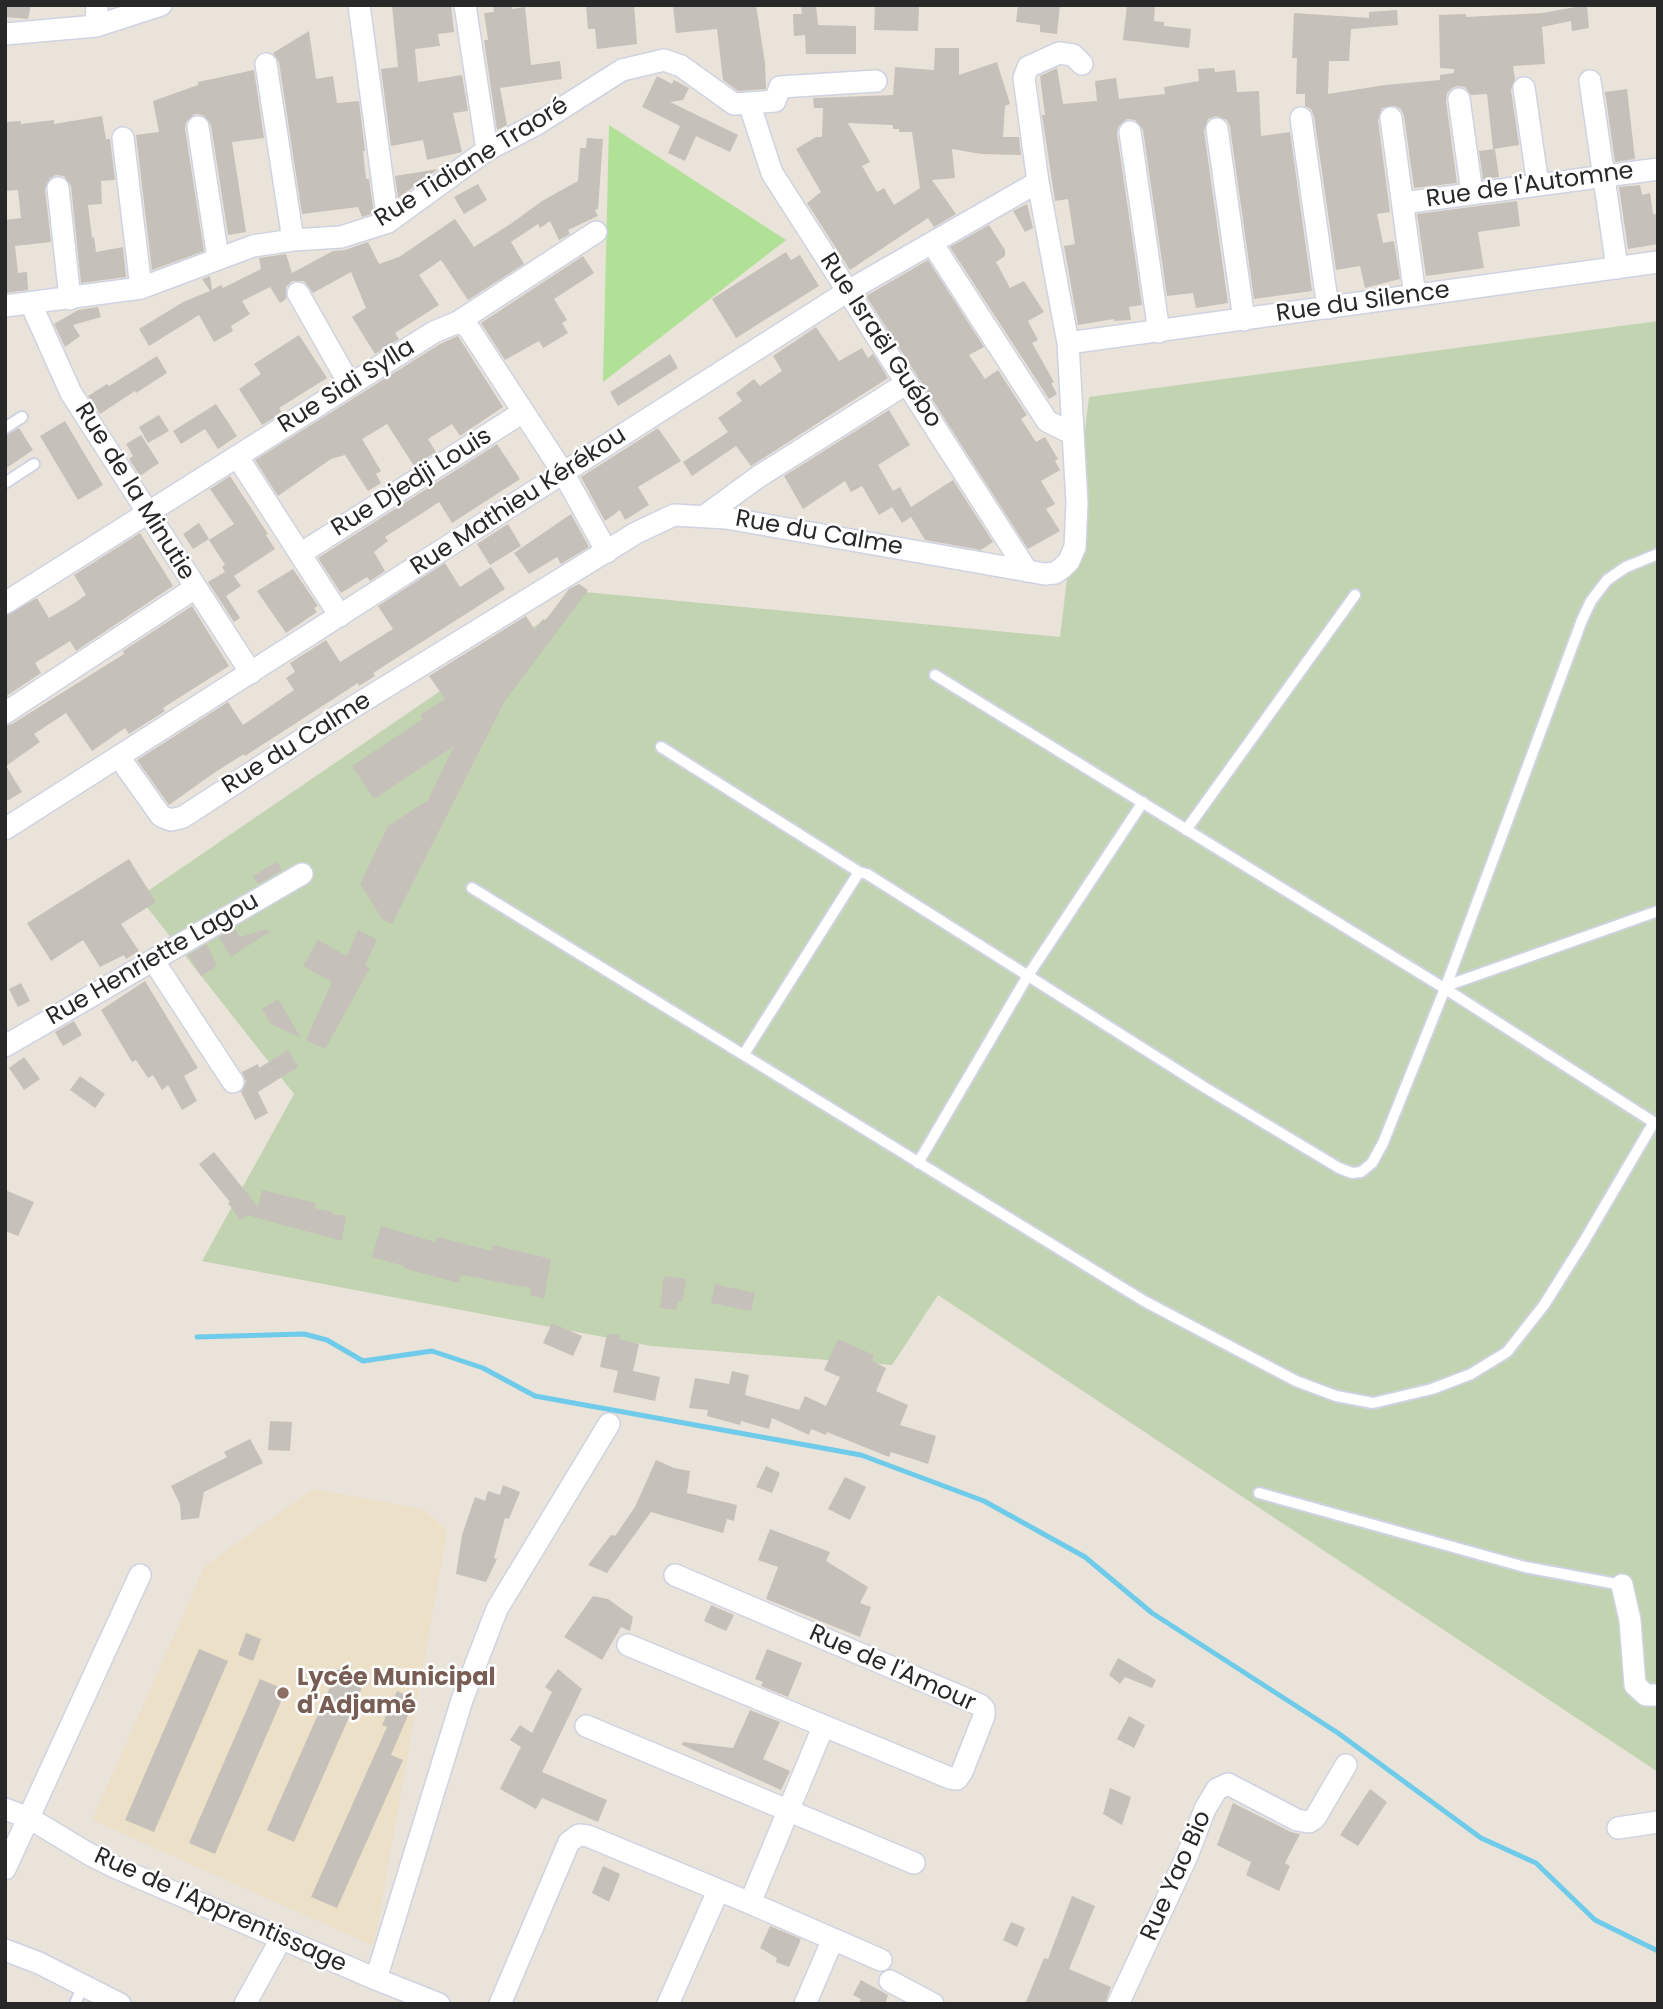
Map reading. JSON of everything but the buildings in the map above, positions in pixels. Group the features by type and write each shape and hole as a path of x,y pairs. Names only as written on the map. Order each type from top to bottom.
{"street":[{"path":"5,34 161,5"},
{"path":"359,5 388,222"},
{"path":"465,5 487,150"},
{"name":"Rue du Calme","path":"119,757 161,816 171,820 183,817 344,713 636,533 674,515 706,515 1027,571 1055,573 1069,561 1075,547 1077,503 1068,343 1038,182 1025,72 1032,65 1059,53 1073,55 1082,64"},
{"name":"Rue Tidiane Traoré","path":"5,306 141,288 253,246 341,237 388,222 487,150 537,124 622,70 664,60 681,66 734,104 749,103"},
{"path":"266,64 293,240"},
{"path":"749,103 775,101 780,87 876,81"},
{"path":"1590,81 1617,268"},
{"path":"1524,88 1538,185"},
{"path":"1459,99 1472,193"},
{"name":"Rue Israël Guébo","path":"749,103 772,173 1027,571"},
{"path":"1301,118 1328,308"},
{"path":"1391,118 1415,296"},
{"path":"198,127 218,258"},
{"path":"1217,129 1244,320"},
{"path":"1130,132 1159,332"},
{"path":"123,138 141,288"},
{"name":"Rue de l'Automne","path":"1403,203 1658,169"},
{"name":"Rue Mathieu Kérékou","path":"5,829 848,291 1038,182"},
{"path":"58,188 70,299"},
{"name":"Rue Sidi Sylla","path":"5,603 434,332 458,322 596,232"},
{"path":"932,243 1047,421 1073,434"},
{"name":"Rue du Silence","path":"1068,343 1658,262"},
{"path":"298,293 350,385"},
{"name":"Rue de la Minutie","path":"31,304 71,393 251,673"},
{"path":"458,322 468,327 564,474 607,552"},
{"path":"706,515 758,477 907,383"},
{"name":"Rue Djedji Louis","path":"300,554 523,412"},
{"path":"237,456 340,616"},
{"path":"5,713 195,589"},
{"name":"Rue Henriette Lagou","path":"5,1046 302,874"},
{"path":"153,960 233,1082"},
{"path":"376,1979 463,1700 497,1609 609,1424"},
{"path":"5,1869 140,1575"},
{"name":"Rue de l'Amour","path":"674,1575 984,1709 984,1716 957,1779 823,1727"},
{"path":"1622,1585 1630,1620 1635,1685 1646,1695 1658,1695"},
{"path":"628,1645 823,1727 750,1903"},
{"path":"586,1726 914,1863"},
{"name":"Rue Yao Bio","path":"1118,2004 1187,1856 1205,1808 1217,1789 1228,1784 1297,1820 1309,1822 1315,1818 1346,1765"},
{"name":"Rue de l'Apprentissage","path":"5,1809 29,1818 117,1868 439,2004"},
{"path":"1618,1828 1658,1822"},
{"path":"500,2004 569,1842 579,1835 588,1836 750,1903 881,1960"},
{"path":"668,2004 718,1891"},
{"path":"245,2004 281,1938"},
{"path":"805,2004 833,1939"},
{"path":"5,1950 39,1963 79,1994 120,2004"},
{"path":"890,1981 933,2004"}],"lane":[{"path":"5,428 22,418"},
{"path":"5,483 34,464"},
{"path":"661,747 1204,1087 1339,1168 1352,1173 1362,1172 1372,1163 1383,1143 1591,601 1607,580 1626,567 1658,554"},
{"path":"1186,830 1355,594"},
{"path":"472,888 1144,1301 1240,1353 1310,1386 1336,1396 1373,1403 1432,1390 1471,1374 1507,1352 1544,1305 1656,1124 1445,987 934,675"},
{"path":"918,1163 1027,977 1143,802"},
{"path":"744,1054 859,872"},
{"path":"1445,987 1658,911"},
{"path":"1259,1493 1525,1567 1622,1585"}],"shaded area":[{"name":"Lycée Municipal d'Adjamé","path":"313,1489 424,1509 447,1531 374,1946 92,1820 205,1566"}],"green space":[{"path":"609,125 786,240 603,382"},
{"path":"1658,321 1658,1772 938,1295 892,1365 651,1346 202,1261 294,1094 139,897 585,592 1060,637 1089,397"}],"waterway":[{"path":"197,1337 304,1334 327,1340 363,1361 432,1351 483,1368 535,1396 861,1455 984,1501 1085,1557 1152,1613 1338,1733 1481,1838 1536,1863 1595,1920 1658,1951"}],"place":[{"name":"Lycée Municipal d'Adjamé","path":"283,1693"}]}
